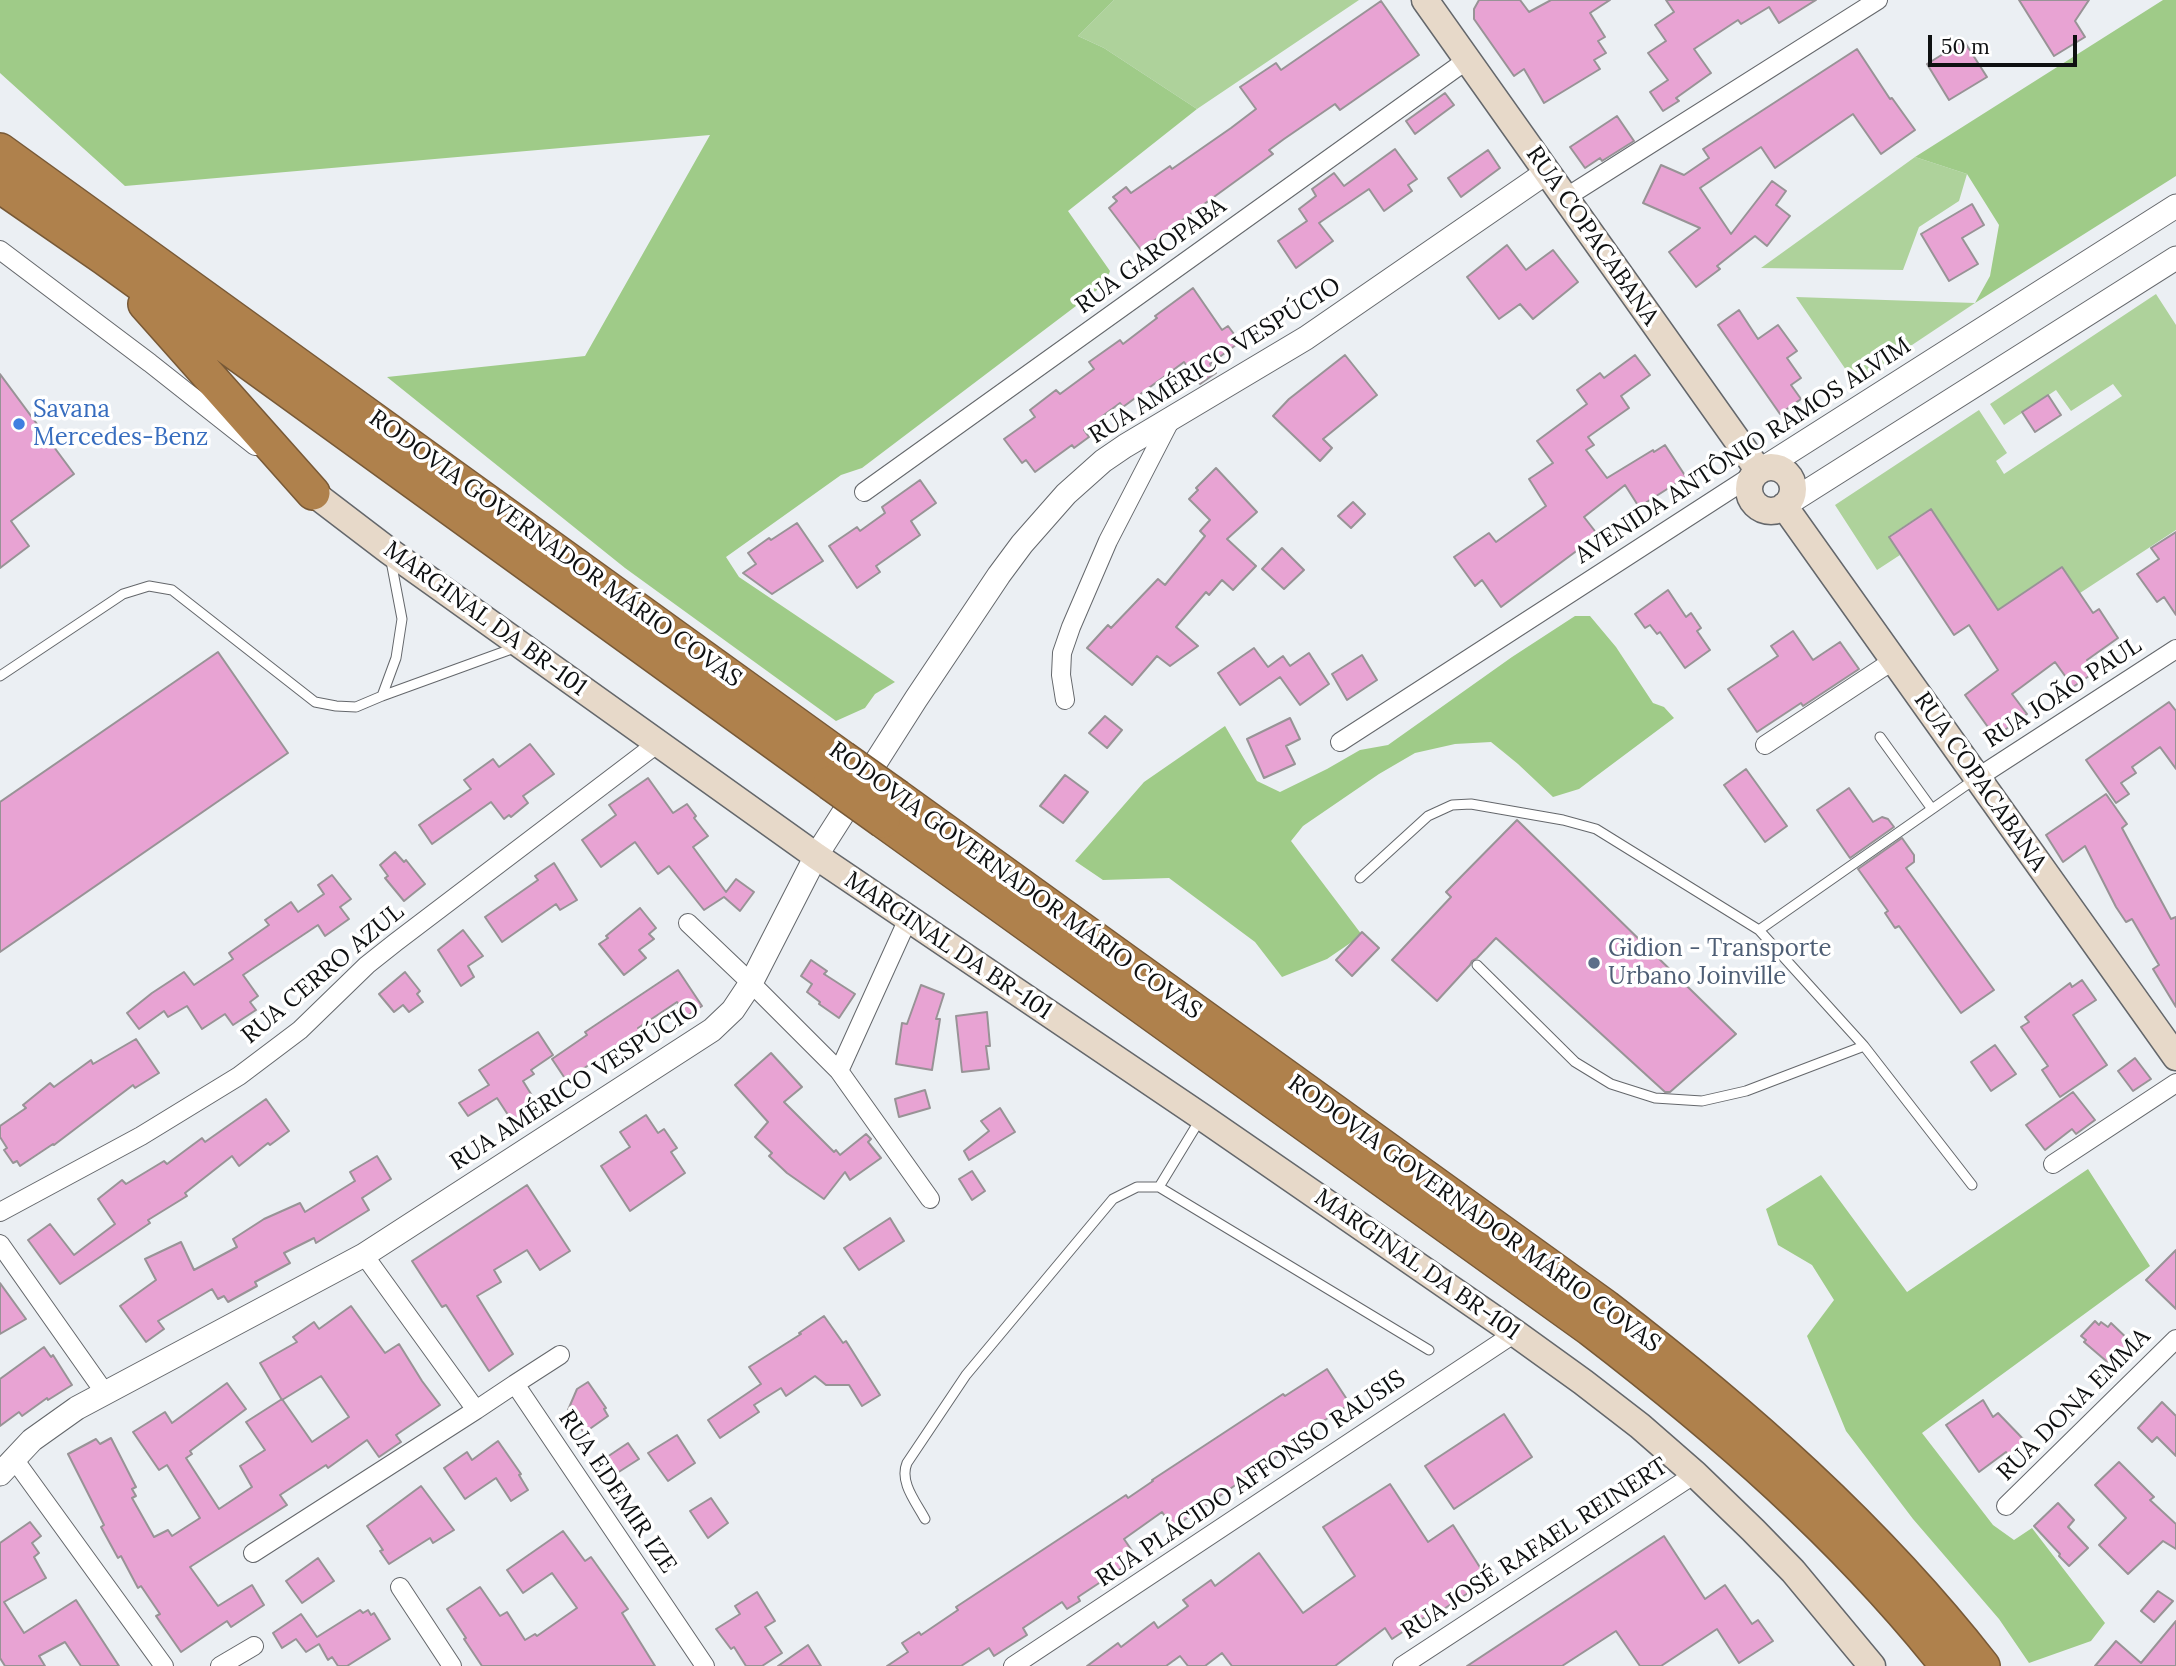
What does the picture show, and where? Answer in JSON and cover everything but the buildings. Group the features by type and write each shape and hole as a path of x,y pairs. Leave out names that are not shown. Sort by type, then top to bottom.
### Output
{"highway":[{"name":"RODOVIA GOVERNADOR MÁRIO COVAS","path":"0,150 836,771"},
{"name":"RODOVIA GOVERNADOR MÁRIO COVAS","path":"0,186 1594,1299 1703,1383 1805,1473 1930,1601 1983,1666"},
{"path":"104,258 313,493"},
{"name":"RODOVIA GOVERNADOR MÁRIO COVAS","path":"891,809 1670,1391 1801,1506 1899,1609 1947,1666"}],"main road":[{"name":"RUA COPACABANA","path":"1425,0 1759,471"},
{"path":"1759,471 1750,482 1753,502 1758,507 1771,511 1784,506"},
{"name":"MARGINAL DA BR-101","path":"313,493 388,551 816,856 1515,1333 1640,1426 1695,1474 1793,1571 1872,1666"},
{"name":"RUA COPACABANA","path":"1784,506 2176,1057"}],"street":[{"path":"1565,198 1878,0"},
{"name":"RUA GAROPABA","path":"864,492 1467,60"},
{"name":"RUA AMÉRICO VESPÚCIO","path":"7,1466 53,1423 364,1255 712,1030 733,1010 751,983 816,856 916,699 1022,544 1066,494 1102,461 1306,338 1547,172"},
{"name":"AVENIDA ANTÔNIO RAMOS ALVIM","path":"1340,742 2176,206"},
{"name":"MARGINAL DA BR-101","path":"0,250 150,363 313,493"},
{"path":"1784,506 2176,258"},
{"path":"1065,700 1061,675 1062,653 1071,627 1108,541 1170,421"},
{"name":"RUA JOÃO PAUL","path":"1977,778 2176,649"},
{"path":"1765,745 1894,660"},
{"name":"RUA CERRO AZUL","path":"0,1212 153,1129 260,1061 300,1030 367,965 659,743"},
{"path":"839,1071 908,919"},
{"path":"688,923 839,1071 930,1199"},
{"path":"2053,1164 2176,1083"},
{"path":"0,1244 105,1393"},
{"path":"364,1255 476,1410"},
{"name":"RUA PLÁCIDO AFFONSO RAUSIS","path":"1013,1666 1515,1333"},
{"name":"RUA DONA EMMA","path":"2007,1506 2176,1339"},
{"path":"253,1553 560,1355"},
{"name":"RUA EDEMIR IZE","path":"516,1384 705,1666"},
{"path":"7,1466 164,1666"},
{"name":"RUA JOSÉ RAFAEL REINERT","path":"1402,1666 1695,1474"},
{"path":"400,1587 452,1666"},
{"path":"220,1666 254,1646"}],"lane":[{"path":"382,696 396,658 402,619 388,551"},
{"path":"0,676 123,594 149,586 172,590 316,702 336,706 356,707 521,645"},
{"path":"1880,737 1932,809"},
{"path":"1759,930 1977,778"},
{"path":"1360,878 1428,816 1452,806 1471,804 1563,820 1596,829 1759,930 1864,1046 1972,1185"},
{"path":"1477,965 1575,1062 1611,1084 1655,1098 1703,1101 1746,1091 1864,1046"},
{"path":"1159,1187 1202,1117"},
{"path":"925,1519 905,1482 907,1463 966,1375 1113,1199 1137,1187 1159,1187 1429,1350"}],"green space":[{"path":"0,0 1114,0 1078,36 1104,48 1197,109 1068,211 1110,271 1105,284 862,468 841,475 726,557 739,577 895,682 875,694 865,708 836,721 625,568 387,377 585,356 710,135 125,186 0,73"},
{"path":"1114,0 1359,0 1197,109 1104,48 1078,36"},
{"path":"2163,0 2176,0 2176,176 1975,303 1990,276 1999,225 1967,174 1915,157"},
{"path":"1915,157 1967,174 1959,201 1919,227 1903,270 1761,268"},
{"path":"2156,294 2176,325 2176,530 2080,593 2062,568 1998,610 1931,509 1889,536 1900,555 1877,570 1835,505 1979,410 2007,453 1996,461 2004,474 2122,396 2113,384 2071,411 2056,390 2004,425 1990,404"},
{"path":"1796,297 1975,303 1855,383"},
{"path":"1575,616 1590,616 1616,647 1653,703 1664,707 1674,718 1579,789 1553,797 1491,742 1455,744 1415,753 1303,826 1291,841 1362,935 1327,959 1282,977 1255,942 1169,878 1103,880 1075,861 1144,782 1225,726 1257,781 1280,792 1360,750 1388,745"},
{"path":"2088,1169 2150,1266 1922,1433 1993,1525 2014,1540 2032,1528 2105,1623 2091,1641 2029,1663 1999,1619 1913,1519 1846,1431 1807,1336 1834,1300 1812,1265 1778,1245 1766,1209 1821,1175 1907,1292"}],"place":[{"name":"Savana Mercedes-Benz","path":"19,424"},
{"name":"Gidion - Transporte Urbano Joinville","path":"1594,963"}]}
